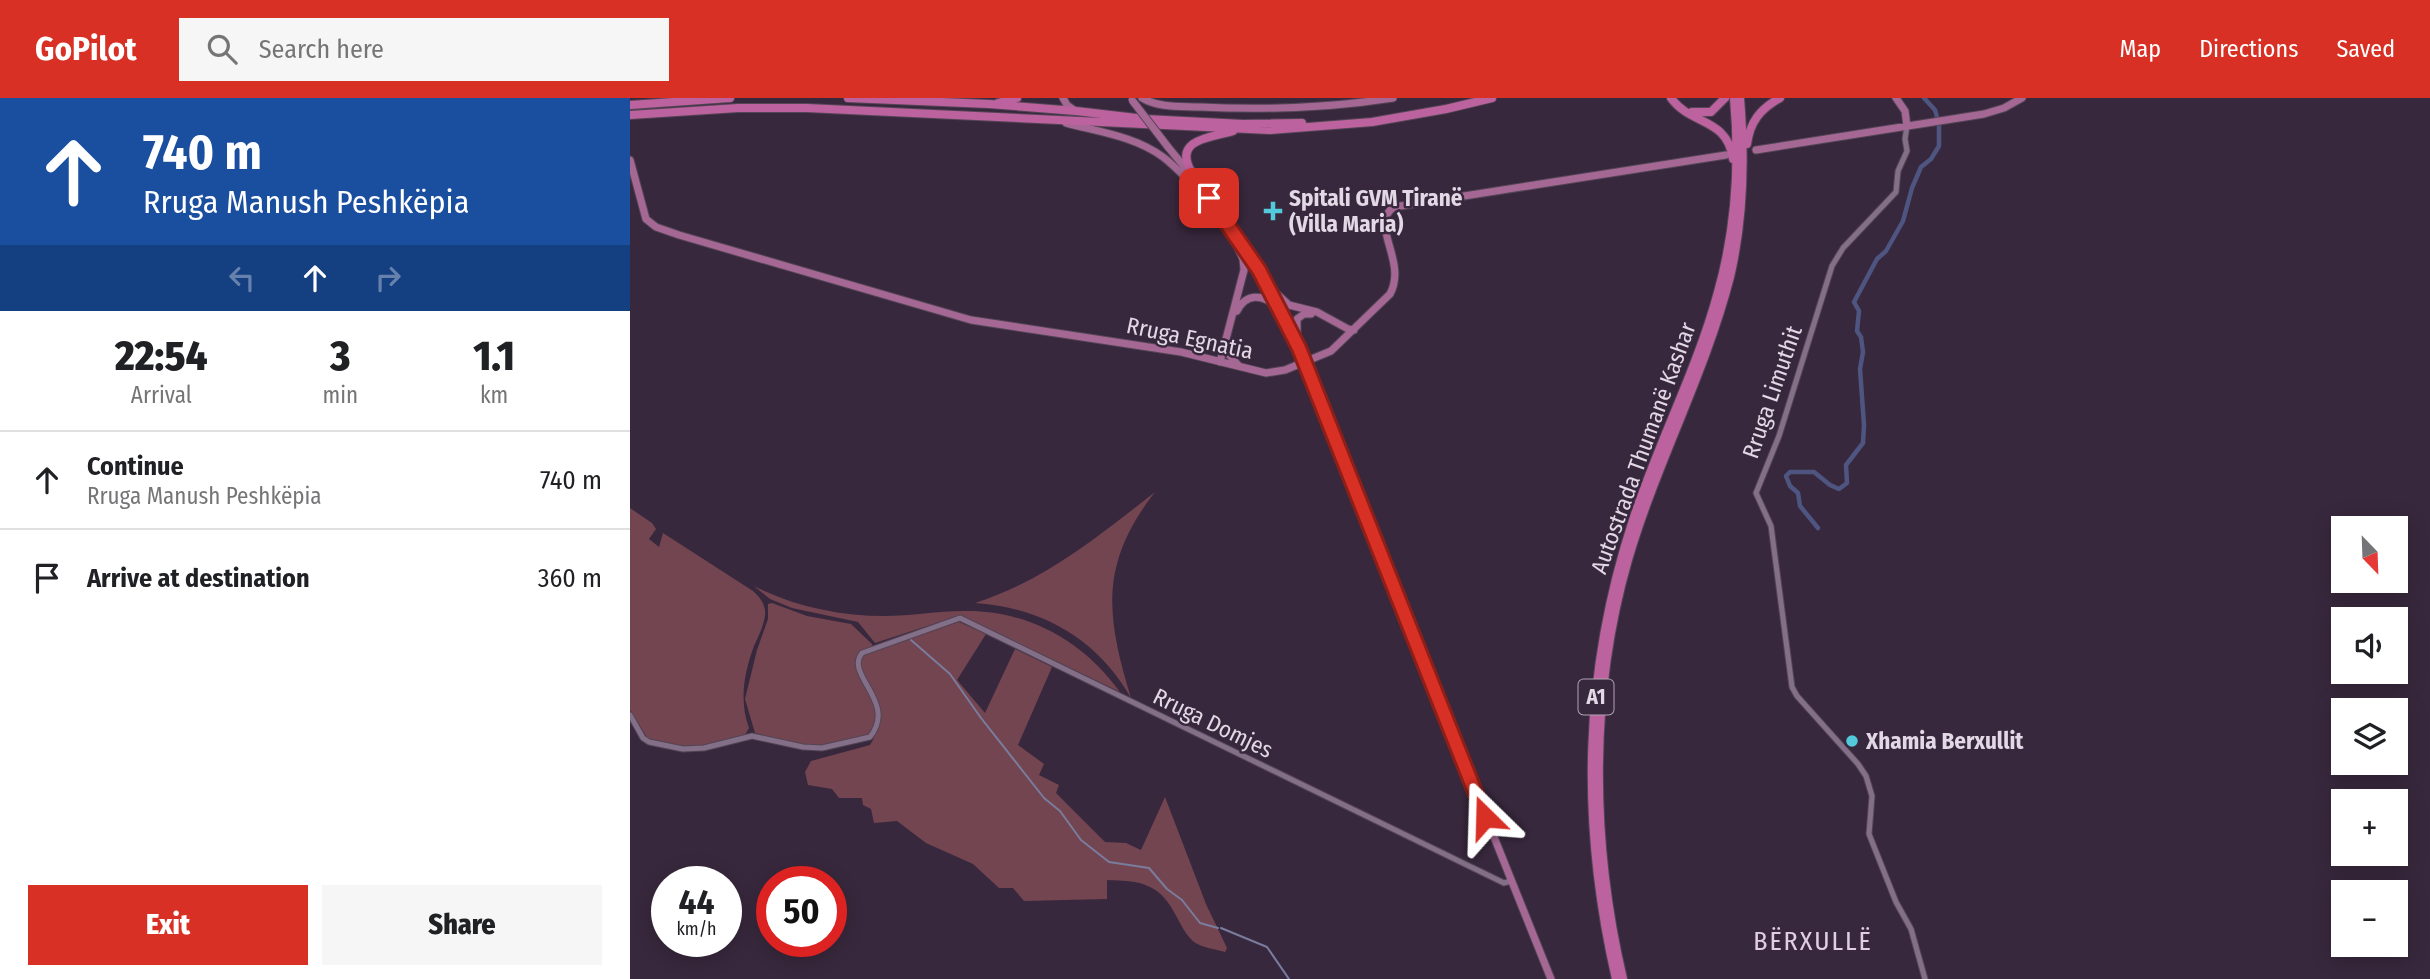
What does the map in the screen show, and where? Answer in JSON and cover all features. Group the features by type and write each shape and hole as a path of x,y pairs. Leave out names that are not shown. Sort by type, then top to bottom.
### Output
{"highway":[{"path":"630,105 730,98"},
{"path":"848,98 989,104 1145,119 1276,124 1371,117 1471,98"},
{"path":"989,104 1017,98"},
{"path":"630,115 738,108 807,108 1239,130 1348,125 1425,113 1492,98"},
{"path":"1673,98 1685,110 1699,114 1715,109 1725,98"},
{"path":"1673,98 1684,111 1714,126 1725,136 1730,147 1733,171 1735,228"},
{"name":"Autostrada Thumanë Kashar","path":"1734,98 1737,159 1735,228"},
{"name":"Autostrada Thumanë Kashar","path":"1623,979 1607,896 1599,798 1600,735 1610,647 1616,607 1634,540 1721,306 1743,177 1741,98"},
{"path":"1735,228 1749,132 1760,112 1780,98"},
{"path":"1209,198 1188,166 1190,148 1202,138 1239,130"},
{"name":"Autostrada Thumanë Kashar","path":"1616,979 1602,914 1591,798 1594,712 1601,643 1634,516 1709,323 1733,242"}],"main road":[{"path":"1063,98 1067,105 1076,111"},
{"path":"1142,98 1159,104 1236,108 1293,108 1393,98"},
{"path":"1896,98 1905,111 1907,126"},
{"path":"1756,150 1992,112 2022,98"},
{"path":"1131,99 1225,219 1283,314 1551,979"},
{"path":"1059,121 1112,133 1146,147 1162,156 1209,198"},
{"name":"Rruga Egnatia","path":"630,160 646,219 656,227 679,235 980,322 1154,347 1262,372 1280,372 1323,356 1336,347 1384,300 1395,284 1396,268 1384,222 1388,211 1394,207 1726,155"},
{"path":"1223,362 1244,270 1240,248 1225,219"},
{"path":"1267,284 1289,305 1317,312 1351,333"},
{"path":"1208,359 1226,349 1238,309 1244,300 1256,296 1264,297 1283,314"},
{"path":"1298,346 1296,322 1304,314 1329,320 1340,326"},
{"path":"1336,347 1340,326"},
{"path":"1226,349 1239,366"}],"street":[{"name":"Rruga Limuthit","path":"1907,126 1907,151 1898,171 1896,192 1843,248 1832,266 1779,436 1756,490 1770,526 1790,680 1795,693 1866,776 1872,803 1869,834 1896,902 1910,929 1925,979"},
{"name":"Rruga Domjes","path":"630,715 643,738 649,742 683,750 704,748 752,736 803,747 822,747 870,737 877,724 877,704 856,662 862,653 954,619 965,620 1504,883 1511,881"}],"shaded area":[{"path":"1155,492 1124,543 1116,567 1113,591 1116,641 1131,698 1102,659 1085,643 1065,630 1023,611 975,603 1048,570 1092,541"},
{"path":"630,508 652,523 656,529 649,539 659,547 663,533 753,591 762,602 765,608 764,619 745,677 744,708 749,728 745,735 713,745 687,748 648,739 630,710"},
{"path":"754,586 801,604 867,616 964,611 1010,616 1052,632 1071,644 1089,658 1120,692 964,617 955,617 875,643 858,622 792,608 770,599"},
{"path":"772,603 807,616 851,624 872,644 873,650 959,622 986,634 957,680 985,713 1015,649 1052,667 1018,745 1044,764 1039,775 1059,785 1056,793 1105,842 1126,843 1141,850 1165,797 1206,904 1227,948 1225,952 1194,942 1165,898 1145,885 1107,880 1107,899 1024,901 1013,888 999,888 973,864 926,843 897,821 874,823 871,809 863,805 862,798 839,798 832,789 808,785 805,772 811,761 870,745 874,738 870,735 828,747 802,746 755,733 745,699 768,619 768,604"}],"waterway":[{"path":"1818,528 1800,506 1798,493 1790,486 1786,476 1790,472 1814,472 1839,489 1847,483 1846,465 1863,443 1860,369 1863,352 1861,337 1857,331 1859,311 1854,302 1877,259 1886,251 1903,221 1921,167 1931,159 1939,146 1939,124 1935,110 1924,98"},
{"path":"911,640 950,674 1044,798 1060,811 1081,840 1109,862 1149,868 1167,889 1182,900 1200,923 1218,928"},
{"path":"1221,928 1267,947 1289,979"}],"place":[{"name":"Spitali GVM Tiranë (Villa Maria)","path":"1273,211"},
{"name":"Xhamia Berxullit","path":"1852,741"}],"district":[{"name":"BËRXULLË","path":"1813,941"}],"route":[{"path":"1209,198 1259,270 1299,348 1485,817"}]}
